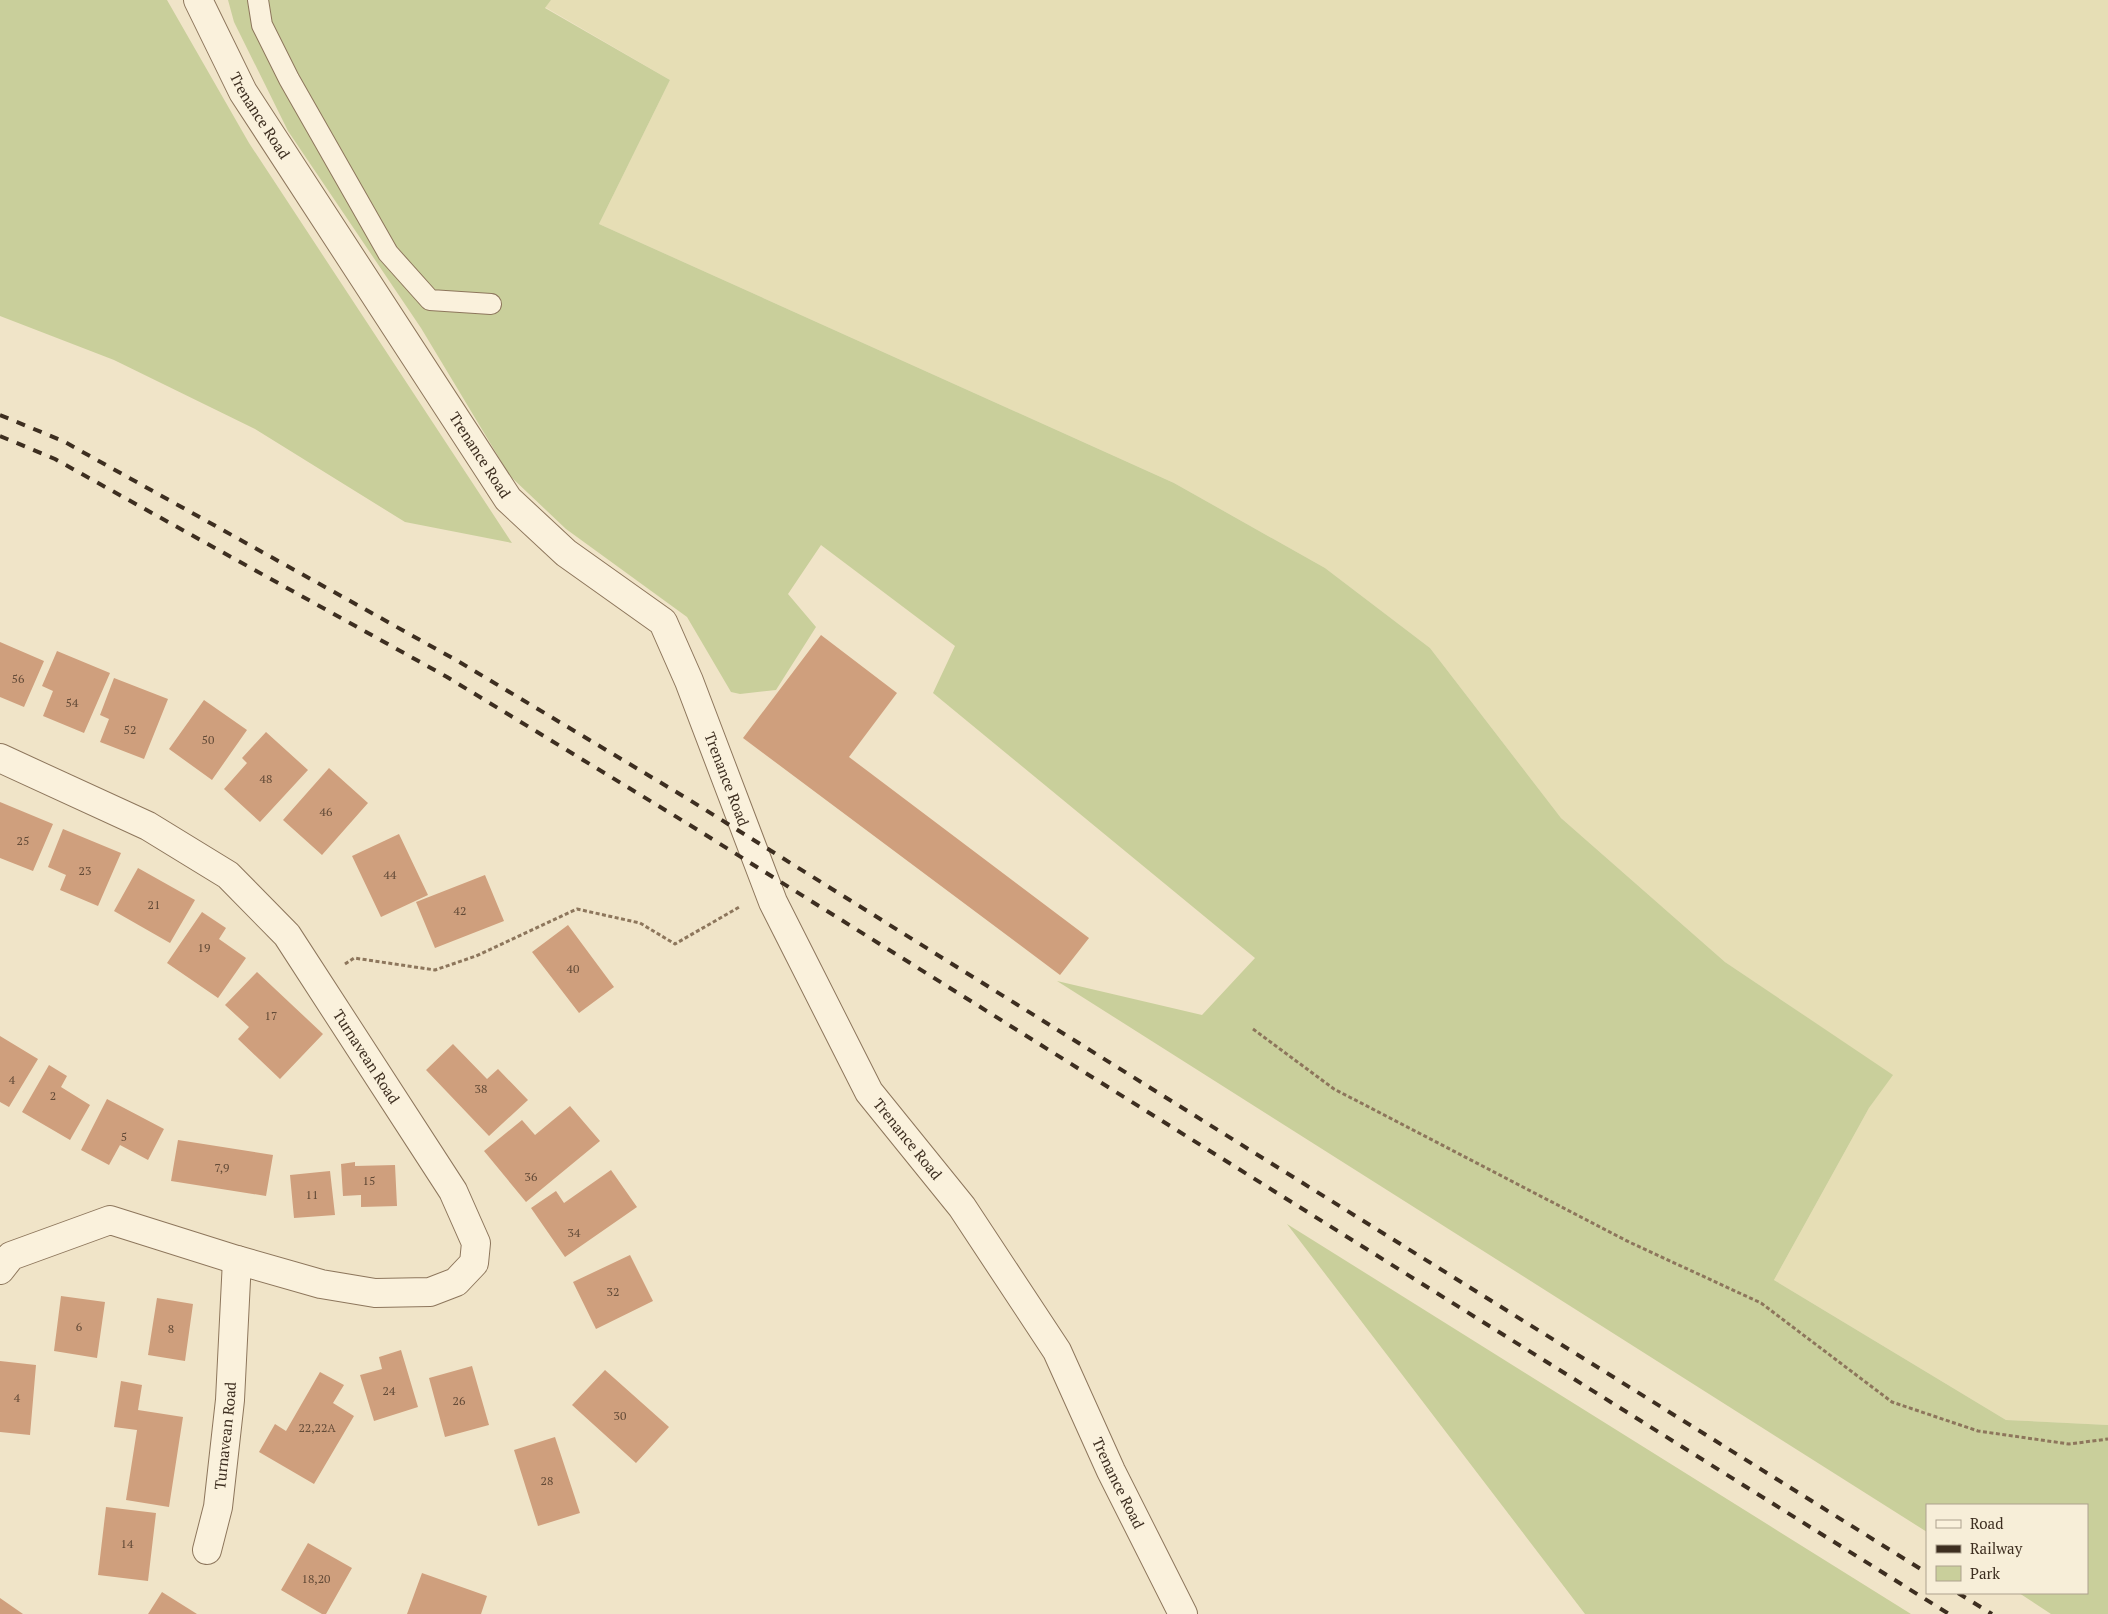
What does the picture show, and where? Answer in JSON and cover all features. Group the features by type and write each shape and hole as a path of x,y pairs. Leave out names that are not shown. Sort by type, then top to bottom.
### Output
{"street":[{"name":"Trenance Road","path":"198,0 243,92 508,499 566,553 663,622 689,680 769,890 869,1092 962,1207 1057,1351 1111,1471 1183,1614"},
{"name":"Turnavean Road","path":"0,758 148,826 228,875 287,935 452,1191 476,1244 474,1263 456,1282 430,1292 375,1293 321,1284 110,1220 4,1257"},
{"name":"Turnavean Road","path":"207,1550 218,1507 229,1410 237,1260"}],"lane":[{"path":"258,0 262,25 285,71 388,252 430,300 491,304"}],"path":[{"path":"316,980 354,958 435,970 476,956 577,909 640,923 675,944 769,890"},
{"path":"1253,1029 1334,1089 1629,1242 1761,1303 1892,1402 1978,1431 2069,1444 2108,1439"}],"shaded area":[{"path":"551,0 2108,0 2108,1425 2006,1420 1774,1280 1869,1108 1892,1075 1725,962 1561,818 1430,648 1325,568 1174,483 599,224 670,80 545,7"}],"green space":[{"path":"0,0 167,0 249,143 512,543 405,522 255,429 114,360 0,316"},
{"path":"228,0 551,0 545,8 670,80 599,224 1174,483 1325,568 1430,648 1561,818 1725,962 1893,1075 1869,1108 1774,1280 2006,1420 2108,1425 2108,1614 2051,1614 2021,1594 2088,1594 2088,1504 1926,1504 1926,1531 1057,981 1202,1015 1255,958 933,693 955,646 821,545 788,594 816,627 776,690 740,694 731,692 687,617 566,529 510,476 421,328 288,131 234,22"},
{"path":"1287,1224 1911,1614 1585,1614"}],"building":[{"path":"821,635 897,693 849,757 1089,938 1060,975 743,738"},
{"path":"0,642 44,661 24,707 0,697"},
{"path":"57,651 110,673 84,733 43,716 53,691 42,686"},
{"path":"114,678 168,699 144,759 100,742 109,719 100,715"},
{"path":"204,700 247,730 212,780 169,749"},
{"path":"266,732 308,770 260,822 224,789 247,763 242,758"},
{"path":"329,768 368,803 322,855 283,820"},
{"path":"0,802 53,824 33,871 0,858"},
{"path":"63,829 121,853 98,906 60,890 66,875 48,867"},
{"path":"399,834 428,895 381,917 352,856"},
{"path":"138,868 195,900 170,943 114,911"},
{"path":"485,875 504,921 435,948 416,902"},
{"path":"202,912 226,928 219,939 246,958 218,998 167,963"},
{"path":"568,925 614,987 579,1013 532,952"},
{"path":"257,972 323,1034 280,1079 238,1039 249,1027 225,1005"},
{"path":"0,1036 38,1059 9,1107 0,1102"},
{"path":"453,1044 487,1079 498,1069 528,1100 489,1136 426,1070"},
{"path":"49,1065 67,1076 61,1087 90,1105 70,1140 22,1112"},
{"path":"107,1099 164,1129 148,1160 120,1145 109,1165 81,1150"},
{"path":"570,1106 600,1141 526,1202 484,1151 522,1120 535,1135"},
{"path":"178,1140 273,1155 266,1196 171,1181"},
{"path":"355,1162 355,1166 395,1165 397,1206 361,1207 361,1195 343,1196 341,1164"},
{"path":"611,1170 637,1207 565,1257 531,1208 556,1191 564,1203"},
{"path":"330,1171 335,1215 294,1218 290,1175"},
{"path":"630,1255 653,1301 596,1329 573,1282"},
{"path":"61,1296 105,1302 97,1358 54,1351"},
{"path":"157,1298 193,1304 185,1361 148,1355"},
{"path":"401,1350 418,1407 374,1421 360,1375 382,1369 379,1357"},
{"path":"0,1361 36,1365 30,1435 0,1432"},
{"path":"472,1366 489,1425 445,1437 429,1378"},
{"path":"605,1370 669,1427 636,1463 572,1405"},
{"path":"320,1372 344,1385 333,1403 354,1416 314,1484 259,1452 275,1424 286,1431"},
{"path":"121,1381 142,1385 138,1410 183,1417 169,1507 126,1500 137,1430 114,1427"},
{"path":"555,1437 580,1513 538,1526 514,1450"},
{"path":"106,1507 156,1513 148,1581 98,1575"},
{"path":"308,1543 352,1568 326,1614 322,1614 281,1590"},
{"path":"422,1573 487,1596 481,1614 407,1614"},
{"path":"162,1592 197,1614 148,1614"},
{"path":"0,1598 23,1614 0,1614"}],"railway":[{"path":"0,415 63,441 456,660 688,799 1926,1572"},
{"path":"0,436 55,459 447,677 693,827 1949,1614"},
{"path":"1960,1594 1992,1614"}]}
